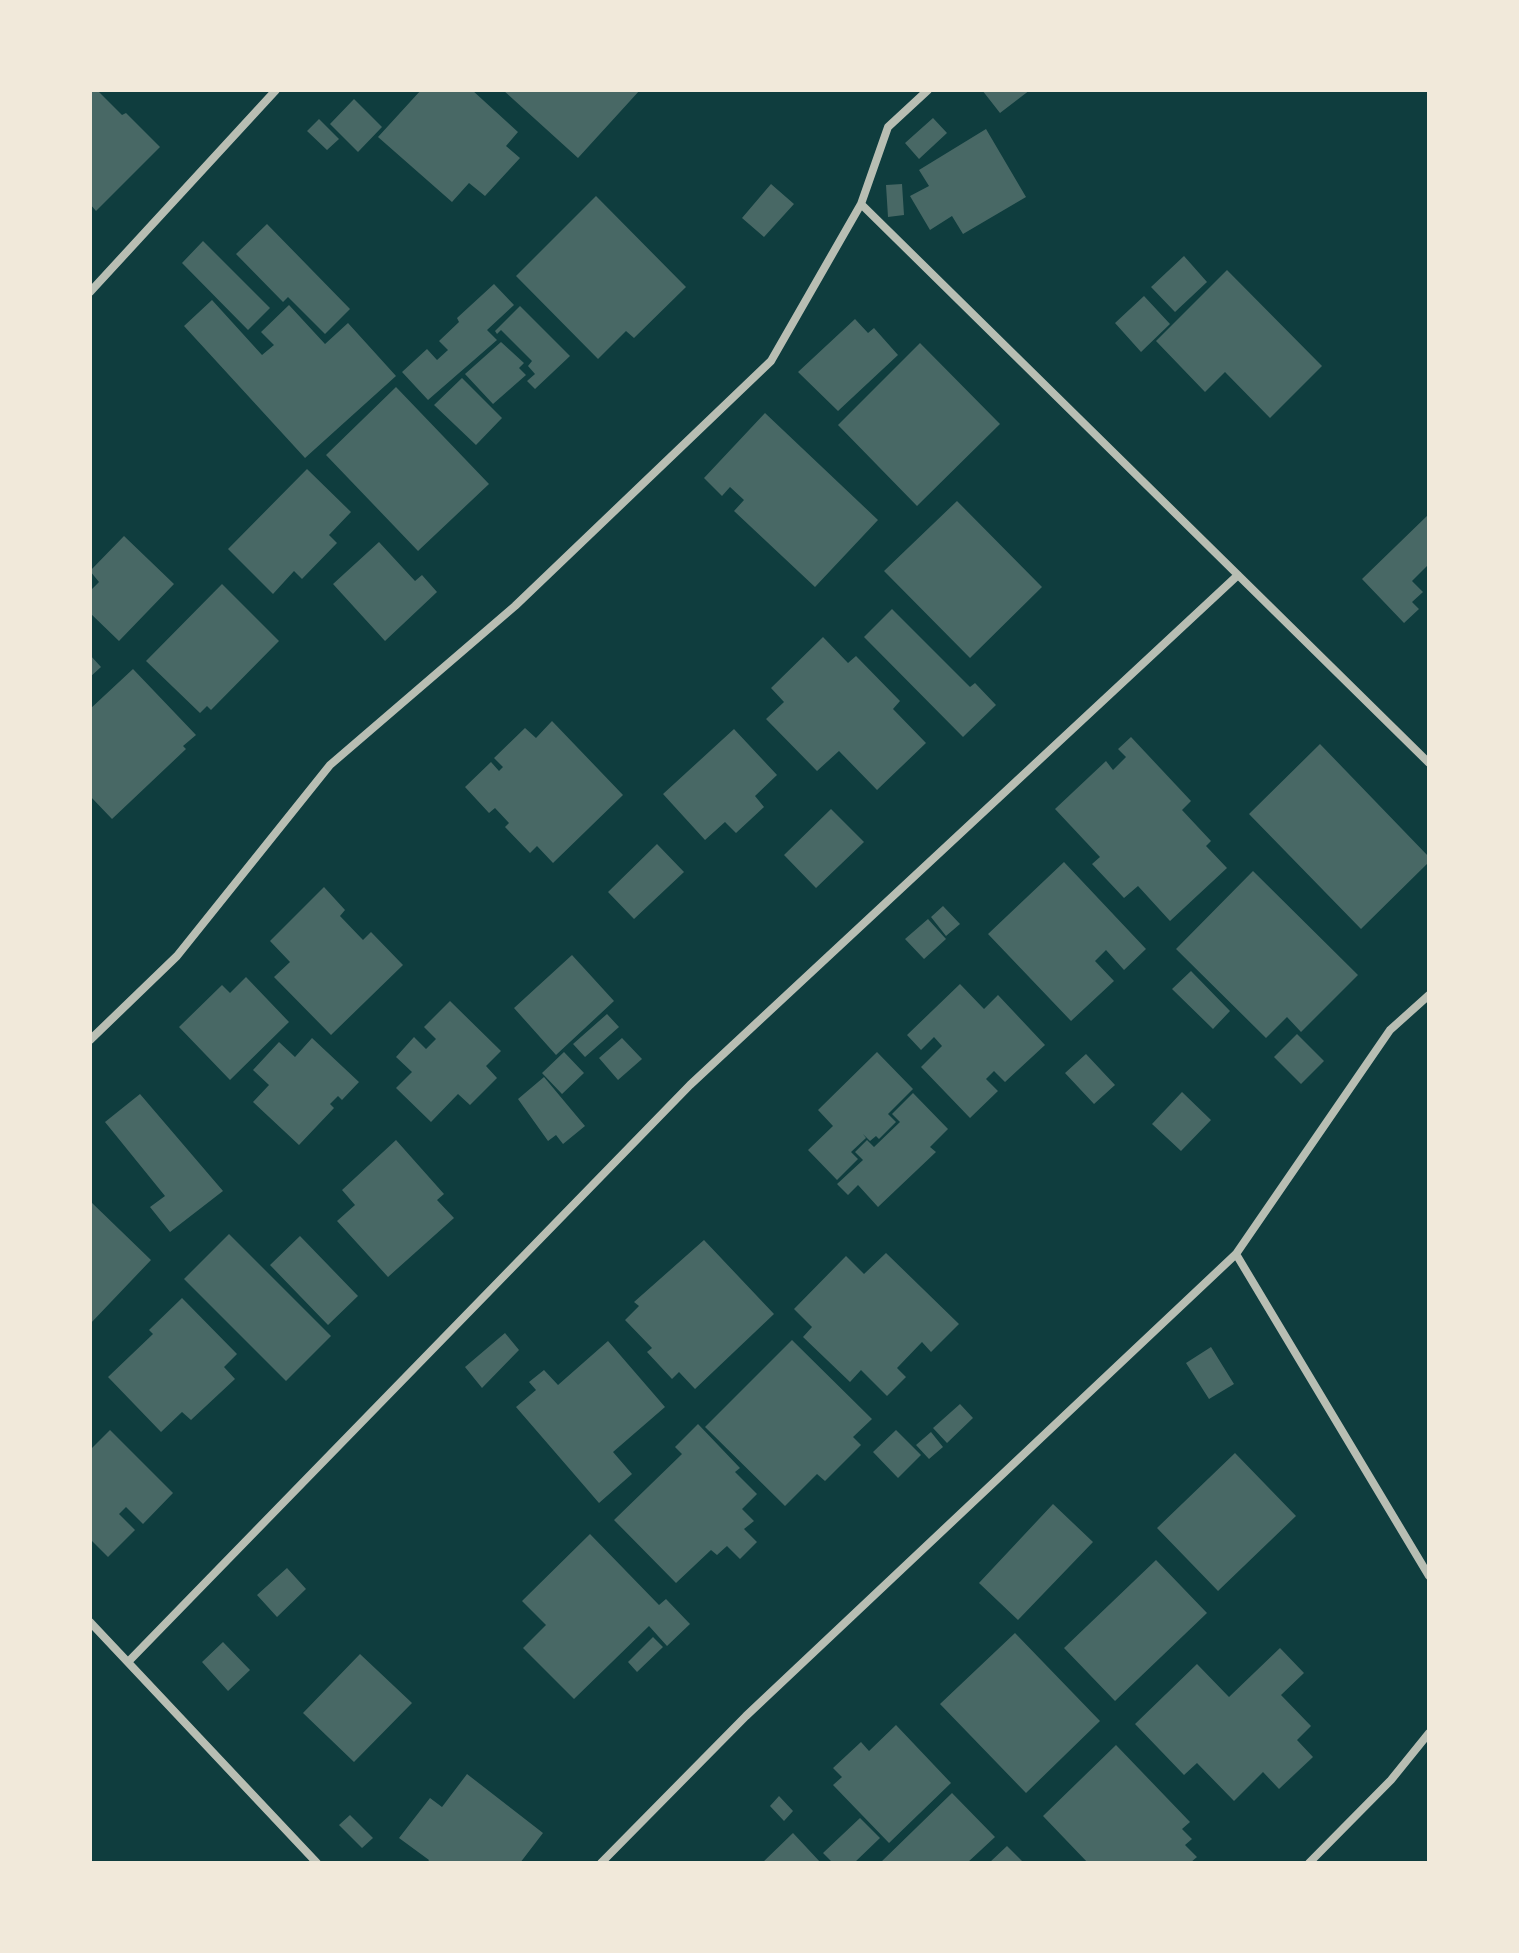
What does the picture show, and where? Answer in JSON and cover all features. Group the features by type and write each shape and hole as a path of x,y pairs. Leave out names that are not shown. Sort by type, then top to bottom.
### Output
{"street":[{"path":"90,292 276,90"},
{"path":"90,1040 177,956 330,765 515,606 771,361 861,204 888,127 928,90"},
{"path":"861,204 1429,763"},
{"path":"129,1661 690,1085 1238,575"},
{"path":"601,1863 746,1716 1236,1254 1390,1030 1429,995"},
{"path":"1236,1254 1429,1576"},
{"path":"90,1622 317,1863"},
{"path":"1309,1863 1391,1780 1429,1733"}],"building":[{"path":"90,90 97,90 122,115 126,113 160,147 96,211 90,204"},
{"path":"421,90 472,90 518,132 506,146 520,158 485,196 469,183 452,202 378,137"},
{"path":"503,90 640,90 578,158"},
{"path":"982,90 1030,90 1000,113"},
{"path":"354,99 382,127 358,152 330,124"},
{"path":"933,118 947,133 919,159 905,143"},
{"path":"319,119 339,139 327,150 307,131"},
{"path":"986,129 1026,197 963,234 952,216 930,230 910,196 929,186 919,170"},
{"path":"771,184 794,204 764,237 742,218"},
{"path":"902,184 904,215 888,217 886,185"},
{"path":"596,196 686,287 634,338 626,331 598,359 516,276"},
{"path":"267,224 350,309 325,334 288,297 283,302 236,254"},
{"path":"203,241 270,308 248,330 182,263"},
{"path":"1184,256 1207,282 1175,312 1151,287"},
{"path":"1227,270 1322,366 1270,418 1225,372 1205,392 1156,341"},
{"path":"494,284 514,305 487,330 497,340 428,400 402,372 427,349 437,360 448,350 439,341 459,322 457,318"},
{"path":"1144,296 1170,324 1141,352 1115,323"},
{"path":"212,300 262,355 274,345 261,332 289,305 325,344 348,323 396,376 305,458 184,326"},
{"path":"520,306 570,356 535,389 527,381 535,374 528,366 532,361 501,330 497,334 495,331"},
{"path":"855,319 868,333 874,328 898,355 838,411 798,372"},
{"path":"501,342 524,363 519,368 526,375 493,404 465,374"},
{"path":"920,343 1000,424 917,506 838,425"},
{"path":"462,378 502,418 476,445 434,405"},
{"path":"396,387 489,484 418,551 326,455"},
{"path":"765,413 878,520 815,587 734,511 744,500 730,487 722,496 704,478"},
{"path":"307,469 351,512 329,535 337,543 302,579 294,571 273,594 228,549"},
{"path":"957,501 1042,587 970,658 884,571"},
{"path":"1429,514 1429,564 1412,581 1423,592 1412,602 1419,609 1404,623 1362,579"},
{"path":"124,536 174,584 119,641 90,613 90,591 99,582 90,571"},
{"path":"379,542 415,581 422,575 437,592 385,641 333,584"},
{"path":"222,584 279,641 211,710 207,706 200,713 146,661"},
{"path":"892,609 970,687 975,683 996,705 963,737 864,637"},
{"path":"823,637 848,663 856,656 900,701 893,709 926,743 877,790 839,751 817,771 766,719 784,702 771,688"},
{"path":"90,655 101,667 90,677"},
{"path":"133,669 196,735 183,746 186,749 112,819 90,796 90,709"},
{"path":"552,721 623,795 553,863 537,846 530,853 505,827 509,823 495,808 489,813 465,787 491,762 499,771 503,767 494,758 525,728 536,738"},
{"path":"734,729 777,775 755,796 764,807 736,833 725,822 705,840 663,794"},
{"path":"1131,737 1191,801 1182,810 1211,841 1206,846 1227,868 1170,921 1138,886 1124,898 1092,864 1100,857 1055,809 1106,761 1113,770 1126,757 1118,749"},
{"path":"1320,744 1429,857 1429,862 1361,929 1249,814"},
{"path":"831,809 864,842 816,888 784,855"},
{"path":"657,844 684,872 634,919 608,892"},
{"path":"1064,862 1146,949 1124,970 1106,950 1095,961 1114,981 1071,1021 988,934"},
{"path":"1253,871 1358,975 1301,1032 1287,1017 1266,1038 1176,949"},
{"path":"324,887 345,910 340,916 363,940 371,932 403,965 331,1035 274,977 290,962 270,941"},
{"path":"943,906 960,924 946,936 931,917"},
{"path":"928,919 946,939 924,959 905,939"},
{"path":"572,955 614,1001 556,1055 514,1008"},
{"path":"1191,971 1230,1011 1213,1029 1172,989"},
{"path":"246,977 289,1022 230,1080 179,1027 222,985 230,993"},
{"path":"960,984 984,1009 998,995 1045,1045 1005,1082 994,1071 986,1079 998,1091 970,1118 921,1067 942,1046 934,1037 921,1050 907,1035"},
{"path":"450,1001 501,1051 486,1066 497,1078 470,1105 458,1094 431,1122 396,1088 412,1072 396,1057 414,1037 426,1049 436,1039 424,1027"},
{"path":"607,1014 619,1027 585,1057 573,1044"},
{"path":"1297,1034 1324,1061 1301,1084 1274,1057"},
{"path":"312,1038 359,1082 342,1100 338,1096 330,1104 334,1108 299,1145 253,1102 269,1085 253,1070 279,1042 295,1057"},
{"path":"622,1038 642,1059 618,1080 599,1058"},
{"path":"564,1052 584,1073 562,1094 542,1073"},
{"path":"877,1052 913,1089 888,1114 896,1122 879,1139 876,1136 870,1141 863,1134 866,1138 851,1152 858,1159 837,1180 808,1150 833,1126 818,1110"},
{"path":"1086,1054 1115,1085 1094,1104 1065,1073"},
{"path":"544,1077 585,1126 563,1144 556,1135 548,1141 518,1099"},
{"path":"1182,1092 1211,1120 1181,1151 1152,1124"},
{"path":"913,1093 948,1129 930,1147 936,1152 878,1207 858,1185 848,1195 837,1184 863,1160 855,1152 867,1140 874,1147 900,1122 892,1114"},
{"path":"140,1094 223,1191 170,1232 150,1207 165,1196 105,1122"},
{"path":"396,1140 444,1194 437,1200 454,1218 388,1277 337,1221 355,1205 342,1190"},
{"path":"90,1201 151,1260 90,1324"},
{"path":"229,1234 331,1336 286,1381 184,1279"},
{"path":"300,1236 358,1296 328,1325 270,1265"},
{"path":"704,1240 774,1314 695,1389 679,1372 672,1379 647,1352 652,1348 625,1320 639,1306 634,1302"},
{"path":"886,1253 959,1324 931,1352 922,1342 897,1368 906,1377 887,1396 861,1370 850,1382 803,1337 812,1327 794,1309 846,1256 864,1274"},
{"path":"182,1298 237,1354 224,1367 235,1379 191,1420 182,1412 161,1432 108,1377 153,1334 149,1330"},
{"path":"505,1333 519,1350 482,1388 465,1367"},
{"path":"792,1340 872,1419 853,1437 861,1445 825,1481 817,1474 785,1506 705,1427"},
{"path":"608,1341 665,1407 613,1452 632,1474 599,1503 516,1407 536,1390 529,1382 544,1370 558,1385"},
{"path":"1211,1347 1234,1384 1209,1399 1186,1363"},
{"path":"960,1404 973,1418 947,1443 933,1428"},
{"path":"698,1424 740,1468 735,1472 757,1494 742,1509 754,1521 744,1529 757,1542 740,1559 727,1546 717,1555 711,1550 676,1583 614,1520 682,1454 675,1447"},
{"path":"110,1430 173,1493 143,1524 126,1507 119,1514 135,1530 108,1557 90,1539 90,1450"},
{"path":"896,1430 921,1455 898,1478 873,1452"},
{"path":"931,1432 943,1447 929,1459 916,1445"},
{"path":"1235,1453 1296,1516 1218,1591 1157,1528"},
{"path":"1053,1504 1093,1542 1018,1620 979,1583"},
{"path":"590,1534 659,1605 666,1599 690,1624 667,1646 649,1626 574,1699 523,1648 546,1625 522,1601"},
{"path":"1156,1560 1207,1613 1115,1701 1064,1648"},
{"path":"287,1568 306,1589 277,1617 257,1595"},
{"path":"1015,1633 1100,1721 1026,1793 940,1704"},
{"path":"653,1637 663,1647 637,1672 628,1662"},
{"path":"223,1642 250,1670 228,1691 202,1662"},
{"path":"1280,1648 1304,1673 1281,1695 1311,1726 1297,1740 1313,1757 1279,1789 1263,1772 1234,1801 1197,1763 1184,1775 1135,1724 1197,1664 1229,1697"},
{"path":"360,1654 412,1703 354,1762 303,1713"},
{"path":"896,1725 951,1783 889,1843 833,1785 842,1777 833,1768 861,1742 869,1751"},
{"path":"1116,1745 1190,1822 1182,1829 1192,1839 1185,1845 1197,1857 1190,1863 1088,1863 1043,1816"},
{"path":"467,1774 543,1833 520,1863 427,1863 429,1860 399,1838 430,1798 442,1807"},
{"path":"952,1793 995,1837 967,1863 880,1863"},
{"path":"779,1796 793,1811 784,1821 770,1806"},
{"path":"350,1815 373,1838 362,1848 339,1825"},
{"path":"860,1818 880,1838 854,1863 833,1863 823,1853"},
{"path":"793,1833 821,1863 762,1863"},
{"path":"1007,1846 1024,1863 989,1863"}]}
